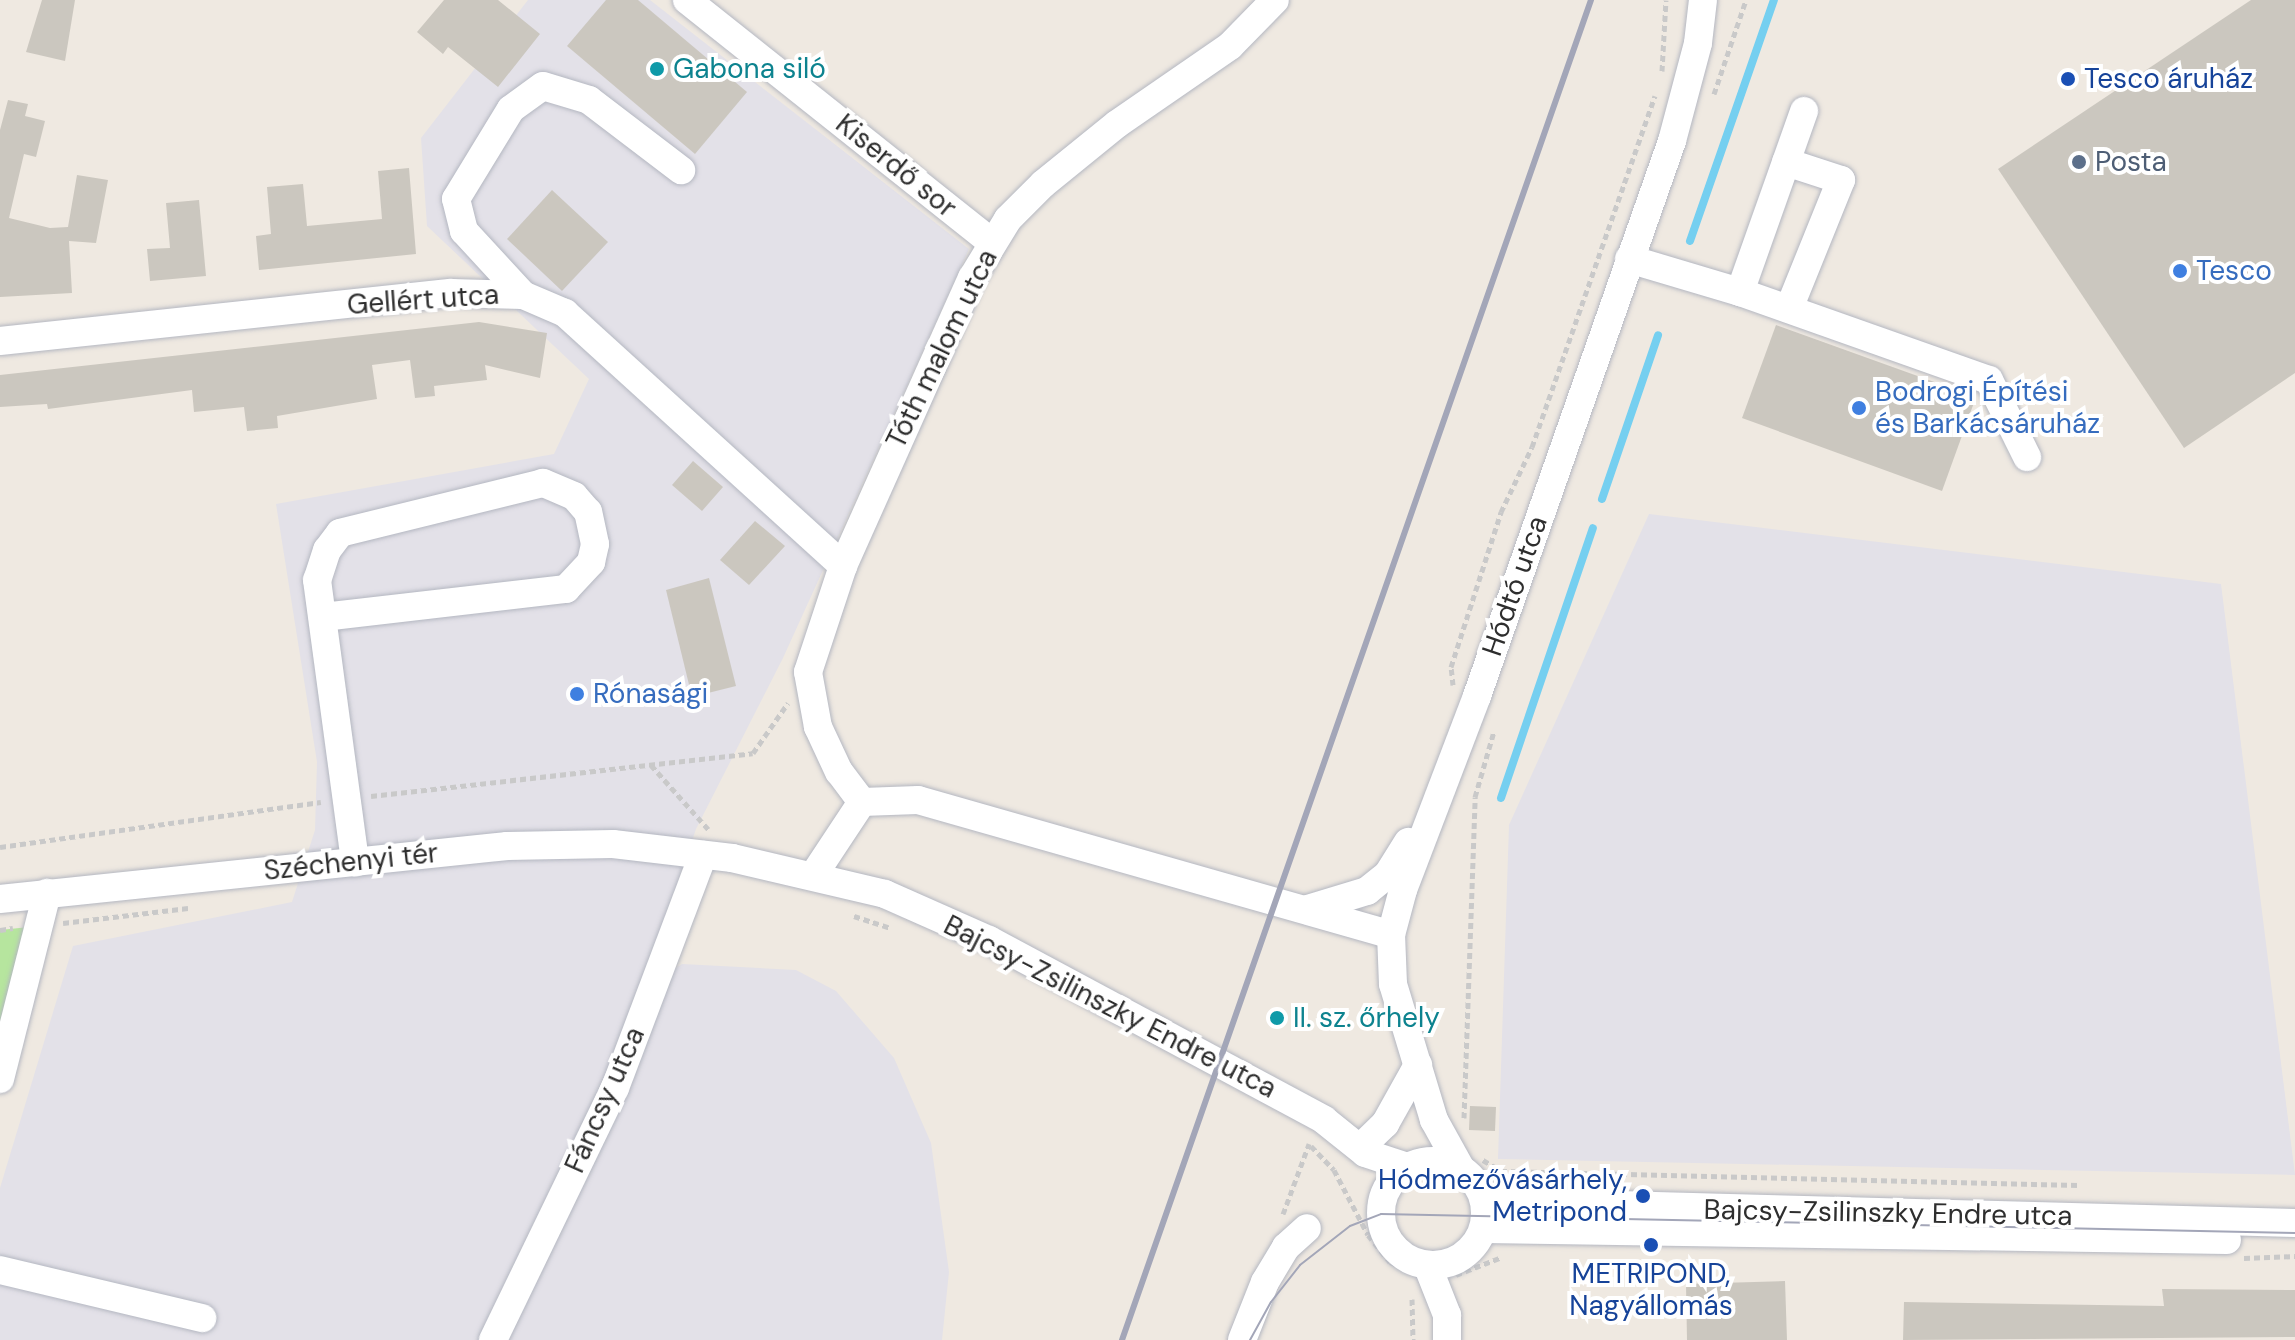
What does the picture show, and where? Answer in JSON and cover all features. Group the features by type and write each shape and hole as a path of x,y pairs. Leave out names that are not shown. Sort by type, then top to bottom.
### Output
{"street":[{"name":"Kiserdő sor","path":"687,0 992,243"},
{"name":"Tóth malom utca","path":"862,802 839,772 818,727 808,672 843,566 921,384 992,243 1043,184 1117,124 1230,46 1275,0"},
{"name":"Hódtó utca","path":"1468,1162 1434,1120 1393,984 1391,935 1672,141 1698,43 1702,1"},
{"path":"523,295 464,231 456,199 511,109 543,86 589,100 681,170"},
{"path":"1740,292 1804,111"},
{"path":"1786,162 1841,180 1789,309"},
{"path":"1629,259 1740,292 1989,380 2027,457"},
{"name":"Gellért utca","path":"0,341 451,293 523,295 565,313 843,566"},
{"path":"323,617 566,589 591,562 595,544 588,512 574,496 543,483 340,533 320,564 323,617 355,862"},
{"path":"1306,909 1351,900 1378,883 1439,794"},
{"path":"813,876 862,802 918,800 1391,935"},
{"name":"Széchenyi tér","path":"0,899 507,846 613,844 703,855"},
{"name":"Bajcsy-Zsilinszky Endre utca","path":"703,855 732,858 885,894 1050,970 1324,1120 1363,1150 1407,1167"},
{"name":"Fáncsy utca","path":"493,1340 615,1088 703,855"},
{"path":"0,1079 47,893"},
{"path":"1363,1150 1385,1124 1418,1065"},
{"name":"Bajcsy-Zsilinszky Endre utca","path":"1363,1150 1384,1195"},
{"path":"1442,1161 1468,1162 1483,1195 1484,1229 1464,1256 1447,1327 1428,1267 1391,1244 1381,1214 1384,1195 1407,1167 1442,1161"},
{"name":"Bajcsy-Zsilinszky Endre utca","path":"1483,1195 1507,1202 2295,1223"},
{"path":"1242,1340 1265,1282 1286,1247 1307,1228"},
{"name":"Bajcsy-Zsilinszky Endre utca","path":"1484,1229 2295,1241"},
{"path":"1428,1267 1464,1256"},
{"path":"0,1270 202,1318"}],"path":[{"path":"1661,76 1666,0"},
{"path":"1477,696 1455,687 1451,667 1501,512 1532,447 1656,91"},
{"path":"0,847 345,799 753,753 808,672"},
{"path":"1464,1133 1475,797 1498,718"},
{"path":"651,765 732,858"},
{"path":"39,926 194,908"},
{"path":"844,913 899,930"},
{"path":"1298,1137 1334,1170 1349,1198"},
{"path":"1468,1162 1501,1171 2079,1185"}],"shaded area":[{"path":"528,0 650,0 969,249 783,658 696,829 640,992 682,964 796,970 836,991 894,1058 931,1143 949,1272 942,1340 0,1340 0,1188 73,946 292,902 315,830 317,762 276,504 554,454 589,379 427,226 421,138"},
{"path":"1649,514 2221,584 2295,1175 1498,1159 1509,825"}],"green space":[{"path":"39,926 0,1079 0,930"}],"building":[{"path":"42,0 75,0 65,61 26,52"},
{"path":"444,0 498,0 540,34 498,87 448,47 443,54 417,32"},
{"name":"Gabona siló","path":"606,0 638,0 747,92 695,154 567,46"},
{"name":"Tesco","path":"2251,0 2295,0 2295,373 2184,448 1998,169"},
{"path":"8,100 28,104 25,116 45,121 36,157 24,154 9,218 50,228 68,227 77,175 108,180 96,243 69,241 72,293 0,297 0,130"},
{"path":"409,168 416,254 259,270 256,236 271,234 267,187 303,184 307,226 382,219 378,171"},
{"path":"552,190 608,242 562,291 507,239"},
{"path":"199,200 206,276 150,281 147,249 170,248 166,203"},
{"path":"479,322 547,333 540,378 485,365 487,380 434,386 435,396 415,398 410,360 372,365 377,399 277,416 278,428 247,431 244,407 194,412 192,390 48,409 47,404 0,407 0,375"},
{"name":"Bodrogi Építési és Barkácsáruház","path":"1776,325 1976,397 1942,491 1742,418"},
{"path":"693,461 723,487 702,511 672,485"},
{"path":"755,521 785,546 749,585 720,560"},
{"path":"709,578 736,686 692,697 666,590"},
{"path":"1470,1106 1496,1107 1495,1131 1469,1130"},
{"path":"1785,1281 1787,1340 1687,1340 1686,1284"},
{"path":"2162,1289 2295,1290 2295,1337 1903,1340 1904,1302 2164,1306"}],"waterway":[{"path":"1690,241 1774,0"},
{"path":"1602,499 1658,335"},
{"path":"1501,798 1593,528"}],"tram line":[{"path":"1250,1340 1271,1302 1300,1265 1350,1226 1381,1214 2295,1233"}],"railway":[{"path":"1122,1340 1591,0"}],"place":[{"name":"Gabona siló","path":"657,69"},
{"name":"Tesco áruház","path":"2068,79"},
{"name":"Posta","path":"2079,162"},
{"name":"Tesco","path":"2180,271"},
{"name":"Bodrogi Építési és Barkácsáruház","path":"1859,408"},
{"name":"Rónasági","path":"577,694"},
{"name":"II. sz. őrhely","path":"1277,1018"},
{"name":"Hódmezővásárhely, Metripond","path":"1643,1196"},
{"name":"METRIPOND, Nagyállomás","path":"1651,1245"}]}
